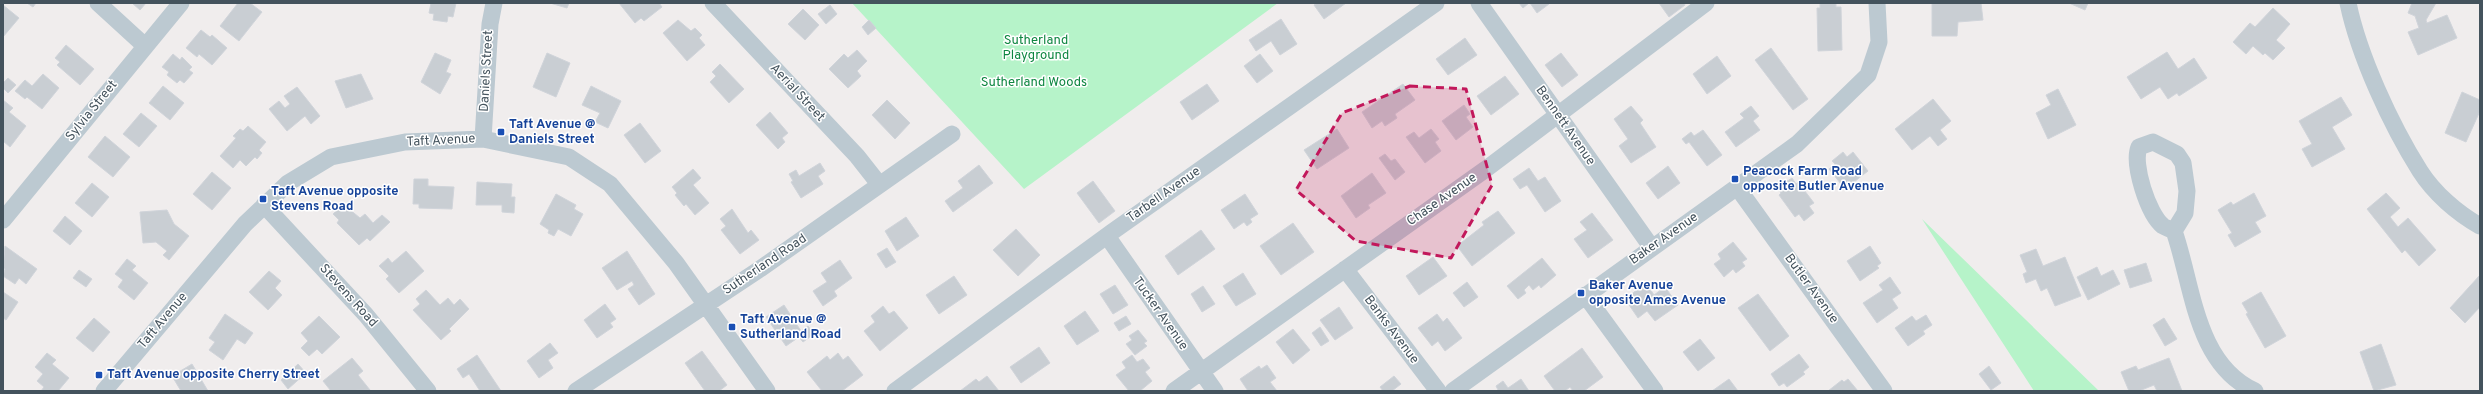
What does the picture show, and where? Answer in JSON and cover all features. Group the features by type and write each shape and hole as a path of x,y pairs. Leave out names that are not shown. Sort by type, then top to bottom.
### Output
{"street":[{"path":"98,3 145,46"},
{"name":"Sylvia Street","path":"3,220 181,3"},
{"name":"Daniels Street","path":"483,139 490,24 494,3"},
{"name":"Aerial Street","path":"714,3 857,156 879,184"},
{"name":"Tarbell Avenue","path":"895,391 1106,236 1436,3"},
{"name":"Bennett Avenue","path":"1479,3 1652,248"},
{"name":"Chase Avenue","path":"1174,391 1558,114 1706,3"},
{"name":"Baker Avenue","path":"1453,391 1584,295 1797,144 1868,75 1879,42 1877,3"},
{"path":"2348,3 2351,16 2375,84 2420,172 2449,204 2480,226"},
{"name":"Sutherland Road","path":"587,388 834,218 879,184 952,134"},
{"name":"Taft Avenue","path":"104,391 264,205 288,183 331,157 405,142 483,139 569,157 610,184 676,263 768,391"},
{"path":"2174,231 2162,225 2157,218 2137,171 2136,155 2139,147 2153,142 2177,154 2183,163 2187,191 2185,213 2174,231 2196,311 2211,351 2225,371 2254,391"},
{"name":"Butler Avenue","path":"1737,187 1884,391"},
{"name":"Stevens Road","path":"264,205 366,315 428,391"},
{"name":"Tucker Avenue","path":"1106,236 1215,391"},
{"name":"Banks Avenue","path":"1345,269 1438,391"},
{"path":"1584,295 1655,391"}],"highlighted area":[{"path":"1410,86 1466,89 1492,185 1451,258 1356,241 1296,190 1342,113"}],"green space":[{"name":"Sutherland Woods","path":"852,3 1278,3 1024,189"},
{"path":"1922,219 2099,391 2034,391"}],"building":[{"path":"27,3 36,3 33,7"},
{"path":"132,3 146,3 140,10"},
{"path":"238,3 250,3 262,12 239,41 220,26"},
{"path":"431,3 456,3 453,17 448,16 447,22 433,20 434,14 429,13"},
{"path":"550,3 569,3 567,8"},
{"path":"619,3 659,3 662,7 644,21 641,18 635,23"},
{"path":"1317,3 1346,3 1324,19 1314,5"},
{"path":"1519,3 1529,3 1523,8"},
{"path":"1530,3 1548,3 1549,4 1537,13"},
{"path":"1659,3 1684,3 1685,5 1669,17"},
{"path":"1820,3 1836,3 1836,7 1841,7 1842,50 1818,51 1817,8 1820,8"},
{"path":"1932,3 1981,3 1983,20 1958,22 1957,36 1932,36"},
{"path":"2069,3 2088,3 2085,10"},
{"path":"2412,3 2436,3 2426,20 2427,23 2447,15 2457,38 2418,55 2408,32 2419,28 2415,16 2408,13"},
{"path":"3,5 19,18 3,37"},
{"path":"830,5 837,14 826,24 818,14"},
{"path":"2273,8 2290,24 2276,40 2285,48 2273,60 2265,53 2263,55 2253,46 2246,54 2233,42 2250,23 2255,27"},
{"path":"803,9 819,25 805,40 788,24"},
{"path":"1281,19 1297,44 1280,55 1271,41 1256,51 1249,40"},
{"path":"678,20 691,31 695,28 702,35 699,38 705,45 687,61 663,33"},
{"path":"869,20 876,28 868,35 862,27"},
{"path":"201,30 210,37 212,35 227,48 212,65 199,54 197,57 186,48"},
{"path":"1465,38 1477,55 1448,75 1436,59"},
{"path":"66,45 94,69 80,85 57,65 60,62 55,58"},
{"path":"1771,48 1808,99 1793,110 1755,60"},
{"path":"857,50 867,61 857,71 861,76 848,88 829,69 844,54 848,58"},
{"path":"2167,52 2178,69 2194,58 2207,78 2179,96 2177,93 2168,99 2160,87 2141,99 2127,77"},
{"path":"435,53 451,60 446,72 451,74 440,94 421,82"},
{"path":"547,53 570,63 556,97 533,87"},
{"path":"1561,53 1578,75 1562,87 1545,65"},
{"path":"173,54 180,60 182,57 192,67 189,70 193,73 184,83 180,80 177,83 167,75 169,72 162,67"},
{"path":"1260,54 1273,71 1257,83 1244,66"},
{"path":"1717,56 1731,76 1707,94 1693,74"},
{"path":"720,64 744,89 729,103 710,82 716,76 712,72"},
{"path":"43,74 59,88 42,109 27,97 25,99 15,91 25,80 32,86"},
{"path":"361,74 373,99 346,108 335,81"},
{"path":"1505,76 1519,94 1491,115 1477,96"},
{"path":"8,78 16,85 8,93 3,88 3,83"},
{"path":"1207,84 1219,101 1192,120 1180,102"},
{"path":"1403,84 1415,100 1395,114 1397,118 1385,126 1382,121 1372,128 1362,112"},
{"path":"163,86 184,103 170,120 149,103"},
{"path":"591,86 621,101 608,128 595,122 600,113 582,105"},
{"path":"297,87 320,116 311,124 305,116 287,131 269,109 279,101 285,108 290,104 284,96"},
{"path":"2058,89 2076,125 2048,139 2036,113 2051,105 2046,95"},
{"path":"2462,92 2480,100 2480,111 2466,142 2445,133"},
{"path":"2341,97 2352,115 2332,127 2345,149 2312,167 2302,149 2312,144 2299,121"},
{"path":"1933,99 1951,121 1940,130 1947,139 1938,146 1930,136 1912,150 1895,129"},
{"path":"3,100 13,108 9,112 26,126 10,147 3,141"},
{"path":"887,100 910,123 895,139 872,115"},
{"path":"1464,105 1470,114 1466,117 1473,127 1456,140 1442,121"},
{"path":"1631,106 1643,120 1640,123 1656,147 1631,163 1619,146 1628,139 1614,119"},
{"path":"1751,106 1759,116 1753,121 1760,130 1736,147 1725,132 1744,118 1740,114"},
{"path":"770,112 788,133 782,138 785,142 778,149 756,125"},
{"path":"141,113 157,126 139,147 123,134"},
{"path":"640,123 661,151 645,163 624,135"},
{"path":"248,126 266,142 259,150 262,153 257,159 255,157 246,166 240,160 233,168 220,156 236,138 233,136 240,129 243,131"},
{"path":"1337,129 1349,148 1317,169 1304,150"},
{"path":"1431,129 1439,139 1435,142 1441,151 1425,163 1406,137 1414,132 1419,138"},
{"path":"1703,130 1722,155 1707,166 1689,142 1686,144 1682,139 1691,132 1694,136"},
{"path":"105,136 130,157 113,177 88,157"},
{"path":"1843,152 1847,157 1853,152 1868,171 1845,189 1829,169 1835,164 1832,161"},
{"path":"1385,154 1391,161 1395,159 1405,172 1395,180 1379,158"},
{"path":"820,163 825,171 818,176 823,184 801,198 791,182 793,181 789,174 796,170 799,176"},
{"path":"979,165 993,183 953,212 945,201 963,188 958,181"},
{"path":"1668,166 1680,183 1658,199 1646,183"},
{"path":"1529,168 1538,181 1545,177 1561,201 1545,212 1527,185 1520,189 1513,179"},
{"path":"693,169 701,178 693,185 709,203 695,215 686,204 684,206 675,195 677,193 672,187"},
{"path":"212,172 231,188 212,210 193,194"},
{"path":"1372,173 1386,193 1368,205 1370,208 1356,218 1341,196"},
{"path":"1792,178 1796,184 1798,182 1814,203 1809,206 1814,213 1804,221 1799,214 1795,217 1779,195 1781,193 1777,188"},
{"path":"414,179 428,179 428,186 454,187 452,209 419,208 419,204 413,204"},
{"path":"1093,181 1115,211 1099,223 1077,193"},
{"path":"477,182 512,184 511,197 515,197 514,213 502,212 502,205 476,205"},
{"path":"92,183 109,197 92,217 75,203"},
{"path":"2254,193 2266,216 2255,222 2261,232 2235,247 2228,235 2232,233 2218,210 2231,202 2233,205"},
{"path":"2386,193 2400,208 2390,217 2398,227 2408,218 2436,250 2419,266 2405,250 2402,253 2367,209"},
{"path":"556,194 576,205 574,209 583,214 571,236 558,229 554,236 548,233 549,230 540,224"},
{"path":"1245,194 1258,214 1250,219 1252,222 1247,226 1244,222 1234,229 1221,210"},
{"path":"343,204 360,218 365,214 373,223 382,215 390,222 370,241 367,238 359,245 337,223 339,220 333,214"},
{"path":"732,209 748,233 751,230 759,240 740,254 721,230 726,226 720,219"},
{"path":"167,210 174,224 189,236 169,260 163,255 167,251 156,242 143,243 140,212"},
{"path":"1498,211 1515,233 1472,266 1457,246 1484,225 1482,222"},
{"path":"1592,213 1613,240 1588,258 1574,239 1587,230 1580,222"},
{"path":"65,216 82,231 70,245 53,231"},
{"path":"906,217 919,236 897,251 885,231"},
{"path":"1293,223 1314,252 1281,275 1260,246"},
{"path":"1016,229 1040,255 1018,276 993,250"},
{"path":"1201,230 1215,249 1178,275 1165,256"},
{"path":"1733,242 1747,259 1742,262 1745,266 1736,273 1733,269 1724,277 1714,264 1721,259 1718,254"},
{"path":"5,246 37,269 26,284 19,278 15,284 3,276 5,269 3,267"},
{"path":"1870,246 1881,263 1877,266 1879,268 1860,281 1847,261"},
{"path":"887,248 896,262 886,268 877,254"},
{"path":"2036,249 2043,266 2065,257 2081,296 2055,306 2047,288 2041,291 2036,279 2026,283 2023,274 2027,272 2020,255"},
{"path":"406,251 424,271 399,293 386,279 389,276 379,266 388,258 392,263"},
{"path":"627,251 655,294 639,305 628,289 634,285 632,281 617,290 602,268"},
{"path":"1433,257 1447,276 1419,295 1406,276"},
{"path":"1542,258 1556,275 1541,288 1539,285 1533,290 1529,285 1524,290 1526,293 1518,299 1507,286"},
{"path":"127,259 136,266 132,270 148,283 134,300 118,287 123,280 115,274"},
{"path":"840,260 852,278 834,291 837,296 823,306 813,291 827,282 821,273"},
{"path":"2146,263 2152,281 2130,288 2124,270"},
{"path":"2097,267 2101,276 2113,270 2120,284 2088,300 2077,277"},
{"path":"79,270 92,279 86,287 73,278"},
{"path":"269,271 281,281 275,288 282,295 268,310 249,292"},
{"path":"1243,273 1256,294 1236,306 1223,286"},
{"path":"2480,275 2480,307 2465,323 2450,308"},
{"path":"954,276 967,295 939,314 926,295"},
{"path":"1890,277 1901,293 1892,299 1898,308 1877,323 1863,303 1883,290 1879,285"},
{"path":"1467,282 1478,297 1464,307 1453,293"},
{"path":"1646,283 1654,295 1665,287 1678,305 1655,321 1647,311 1638,318 1625,299"},
{"path":"1115,285 1128,305 1113,314 1100,294"},
{"path":"1203,286 1215,304 1202,312 1191,294"},
{"path":"426,290 440,305 448,298 454,305 460,299 469,309 449,329 451,331 441,340 413,310 420,304 416,299"},
{"path":"3,292 18,302 6,320 3,318"},
{"path":"2261,292 2286,336 2265,348 2246,314 2248,313 2242,303"},
{"path":"1758,294 1789,336 1770,351 1738,308"},
{"path":"605,304 616,319 610,323 613,327 597,338 584,320"},
{"path":"784,305 801,331 808,326 814,334 803,342 799,337 786,346 766,317"},
{"path":"883,306 889,314 894,311 908,328 880,351 864,331 875,322 871,316"},
{"path":"1339,307 1353,328 1335,340 1320,320"},
{"path":"1085,311 1099,331 1077,345 1064,326"},
{"path":"225,314 253,333 245,344 237,339 223,360 209,350 215,342 209,338"},
{"path":"1437,314 1443,322 1447,318 1462,338 1445,351 1438,341 1432,346 1418,328"},
{"path":"1926,315 1932,325 1923,331 1925,334 1908,346 1895,328 1912,316 1916,321"},
{"path":"319,316 340,337 322,354 317,349 309,356 301,348 308,341 301,333"},
{"path":"1126,316 1131,324 1119,331 1114,323"},
{"path":"94,318 110,332 93,352 76,338"},
{"path":"2164,318 2177,339 2165,346 2153,325"},
{"path":"1320,327 1329,341 1321,346 1312,333"},
{"path":"1293,329 1310,350 1293,364 1276,342"},
{"path":"1138,330 1147,341 1144,343 1147,346 1135,355 1126,344 1132,340 1129,336"},
{"path":"1700,339 1715,358 1698,371 1683,352"},
{"path":"550,343 558,353 548,360 553,368 539,378 527,361"},
{"path":"2381,344 2396,385 2374,391 2360,352"},
{"path":"1039,347 1050,363 1021,383 1010,367"},
{"path":"1582,348 1603,377 1584,391 1573,391 1570,387 1565,391 1555,391 1544,376"},
{"path":"702,351 727,385 719,391 705,391 685,363"},
{"path":"47,353 56,360 52,364 69,378 58,391 41,391 44,387 37,381 43,374 35,367"},
{"path":"838,353 843,360 848,356 863,375 842,391 822,391 807,372 827,356 830,360"},
{"path":"1799,354 1809,367 1803,372 1805,374 1787,387 1784,383 1779,386 1771,374"},
{"path":"477,355 501,391 480,391 469,374 463,378 457,369"},
{"path":"1132,355 1137,362 1143,359 1150,368 1145,372 1152,381 1140,391 1129,391 1116,375 1126,368 1122,362"},
{"path":"352,358 363,371 358,375 370,390 331,391 323,381"},
{"path":"2169,358 2182,391 2157,391 2154,385 2139,391 2129,391 2121,372 2136,366 2138,370"},
{"path":"192,364 208,391 181,391 172,376"},
{"path":"298,364 306,373 288,389 281,380"},
{"path":"1267,365 1276,378 1270,382 1277,391 1248,391 1240,379 1259,366 1261,369"},
{"path":"1989,366 2001,383 1991,390 1979,374"},
{"path":"987,376 999,391 960,391 976,379 979,382"},
{"path":"1394,376 1401,384 1392,391 1383,391 1380,387"},
{"path":"1521,379 1529,391 1497,391 1496,386 1503,381 1508,388"},
{"path":"1729,379 1738,391 1712,391"},
{"path":"1848,379 1858,391 1828,391 1842,380 1844,382"}],"place":[{"name":"Taft Avenue @ Daniels Street","path":"501,132"},
{"name":"Peacock Farm Road opposite Butler Avenue","path":"1735,179"},
{"name":"Taft Avenue opposite Stevens Road","path":"263,199"},
{"name":"Baker Avenue opposite Ames Avenue","path":"1581,293"},
{"name":"Taft Avenue @ Sutherland Road","path":"732,327"},
{"name":"Taft Avenue opposite Cherry Street","path":"99,375"}],"park label":[{"name":"Sutherland Playground","path":"1036,48"}]}
